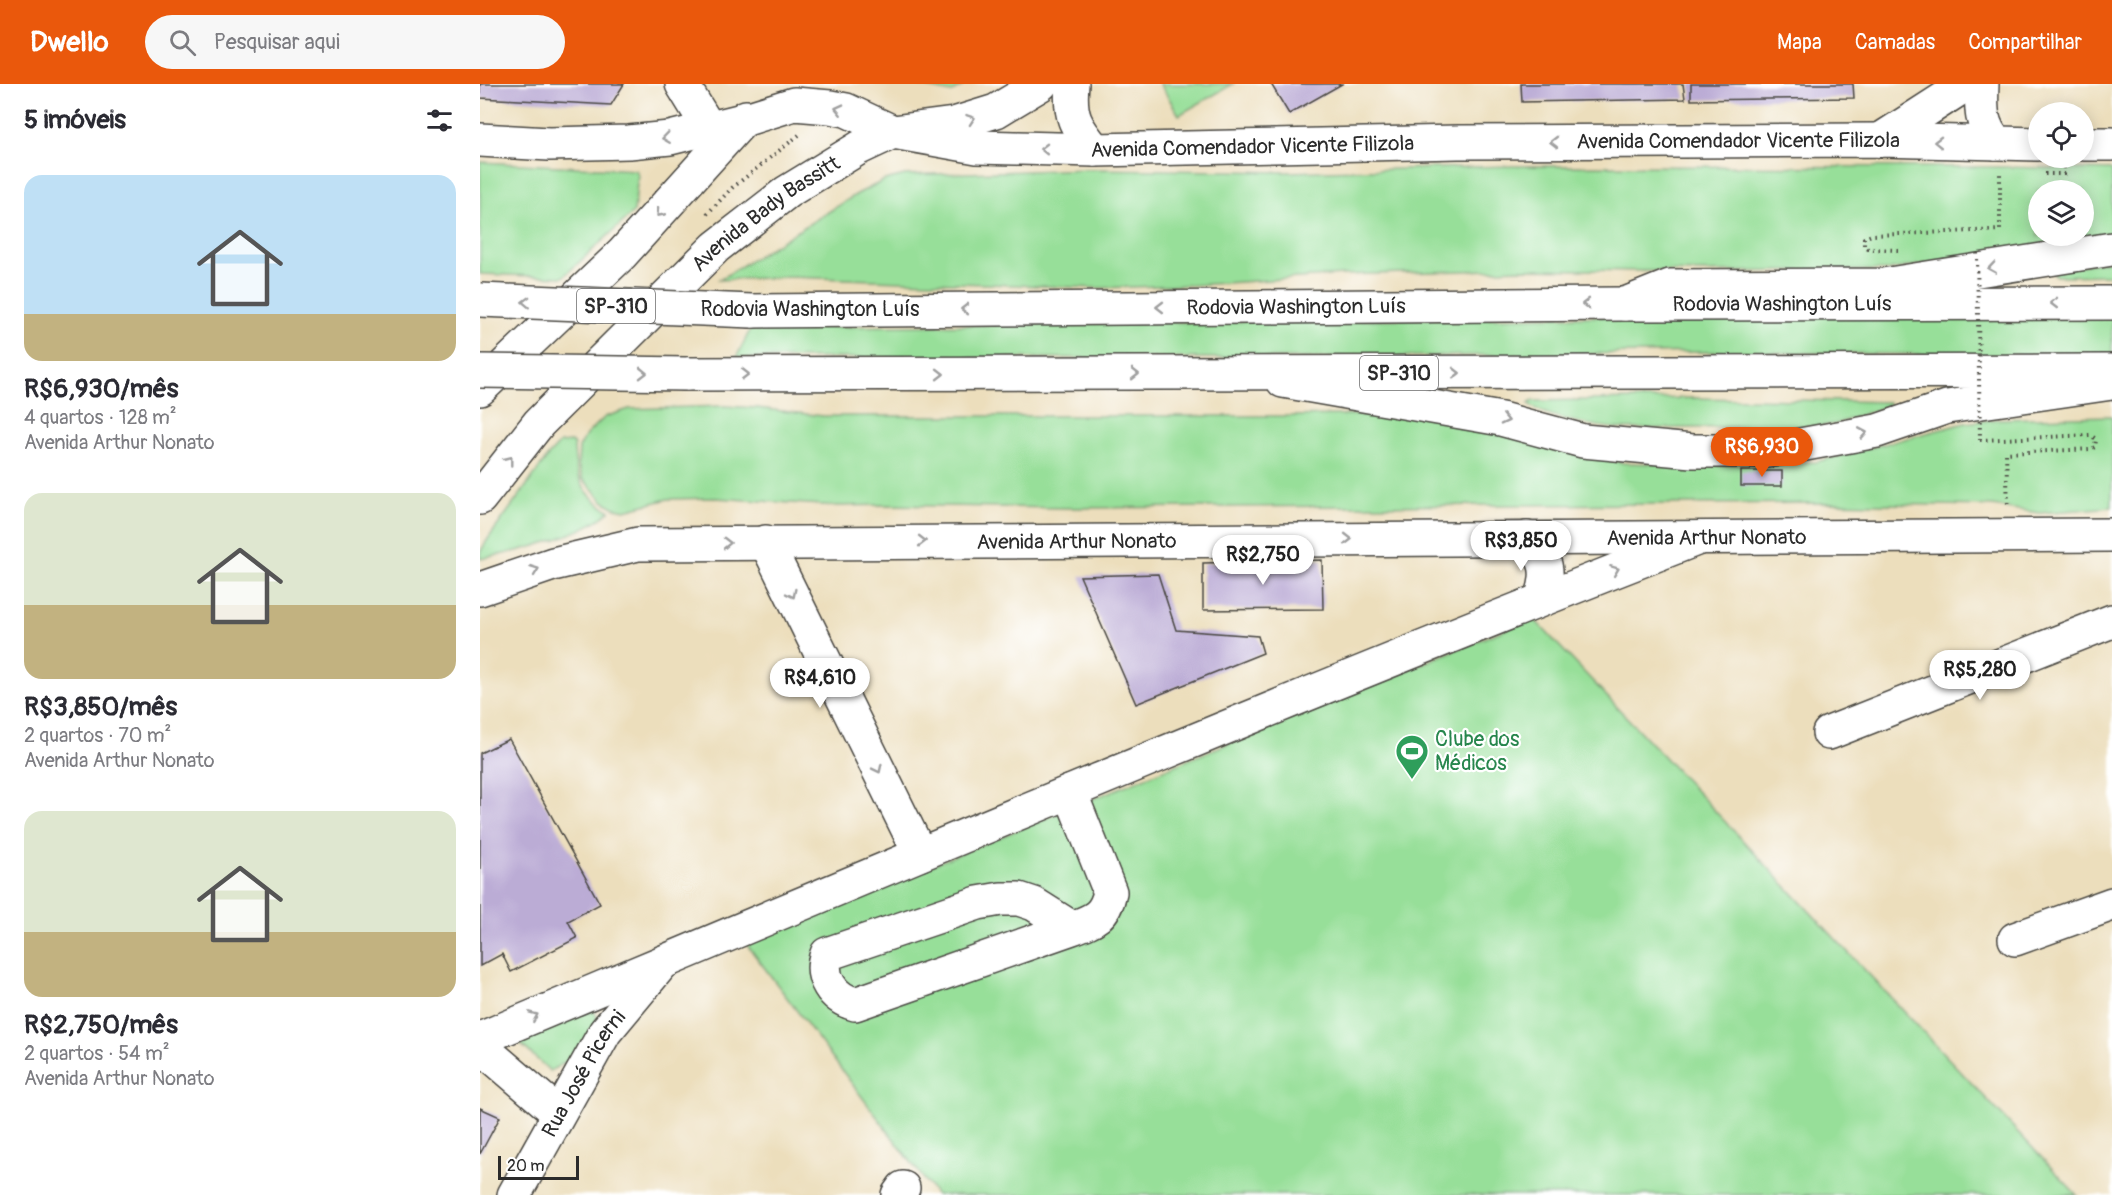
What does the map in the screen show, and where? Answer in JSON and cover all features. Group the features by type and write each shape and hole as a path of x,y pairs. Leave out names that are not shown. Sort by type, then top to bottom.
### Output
{"main road":[{"path":"682,84 709,128"},
{"path":"480,389 622,254 743,120 795,84"},
{"name":"Avenida Bady Bassitt","path":"480,498 539,423 716,248 787,192 859,148 893,132 954,124 996,111 1041,84"},
{"path":"1072,84 1070,105 1078,130 1095,150"},
{"path":"1880,140 1967,84"},
{"path":"1982,84 1983,121 1996,143"},
{"name":"Avenida Comendador Vicente Filizola","path":"480,140 549,144 629,142 670,138 743,120 794,104 830,107 854,113 893,132 977,147 1095,150 1470,142 1880,140 1996,143 2028,154"},
{"path":"2094,144 2112,144"},
{"path":"1625,304 1670,286 1883,285 2112,249"},
{"name":"Rodovia Washington Luís","path":"480,300 752,311 1625,304 2112,303"},
{"name":"SP-310","path":"480,371 686,374 1240,374 2112,371"},
{"path":"1240,374 1502,419 1583,441 1692,451 1767,451 1877,431 1947,407 2112,384"},
{"name":"Avenida Arthur Nonato","path":"480,589 553,564 638,544 2112,535"},
{"path":"480,1039 1070,792 1541,599 1701,537"},
{"path":"1527,538 1539,550 1546,566 1547,583 1541,599"},
{"path":"766,542 920,854"},
{"path":"1829,733 2112,621"},
{"path":"1070,792 1110,892 1107,906 1099,915 1072,928 855,1004 842,1000 831,990 825,976 824,962 827,954 978,903 1019,899 1034,904 1072,928"},
{"path":"2015,939 2112,904"},
{"name":"Rua José Picerni","path":"514,1195 605,1032 663,962"},
{"path":"480,1046 558,1113"}],"path":[{"path":"2055,168 2064,174 2064,168"},
{"path":"1907,250 1868,249 1864,246 1864,238 1872,235 2000,230 2000,174 2011,174"},
{"path":"1977,253 1980,440 2090,435 2097,443 2091,449 2006,453"}],"green space":[{"path":"912,84 966,84 951,93"},
{"path":"1160,84 1233,84 1179,115"},
{"path":"480,162 636,170 638,174 634,212 563,277 480,274"},
{"path":"1513,166 2003,167 2112,170 2112,233 2094,236 2094,180 2028,180 2028,246 2034,246 1889,270 1706,272 1522,269 1343,275 1195,285 1097,288 789,277 719,280 857,194 885,180 905,175 1091,169 1287,172"},
{"path":"2112,260 2112,275 2056,276 2052,271"},
{"path":"1713,315 2112,318 2112,356 1709,352 1291,358 736,358 751,328"},
{"path":"1695,398 1889,402 1889,405 1836,424 1820,426 1624,429 1560,418 1529,404 1532,401"},
{"path":"724,406 823,416 1400,414 1440,416 1589,456 1624,463 1707,465 1816,462 1965,423 1999,419 2112,416 2112,507 2040,513 1992,506 1828,503 1067,508 838,506 716,498 668,499 625,510 615,508 603,501 583,479 578,465 579,448 586,435 605,417 629,409"},
{"path":"571,442 574,445 576,466 582,484 593,499 610,511 583,528 549,542 480,559 480,552 488,539 548,456 560,443"},
{"name":"Clube dos Médicos","path":"1533,618 2077,1195 936,1195 745,942"},
{"path":"593,1009 597,1017 596,1026 567,1061 550,1071 514,1038"}],"building":[{"path":"480,84 624,84 611,105 480,98"},
{"path":"1271,84 1342,84 1289,114"},
{"path":"1521,84 1683,84 1685,99 1522,102"},
{"path":"1691,84 1853,84 1854,98 1691,100"},
{"path":"1741,471 1782,471 1782,486 1741,486"},
{"path":"1322,560 1323,609 1203,610 1203,563"},
{"path":"1158,574 1176,630 1258,636 1263,653 1136,704 1080,576"},
{"path":"509,739 600,904 568,921 577,938 511,972 502,954 480,966 480,753"},
{"path":"480,1108 500,1117 480,1154"}],"place":[{"name":"Clube dos Médicos","path":"1412,780"}]}
